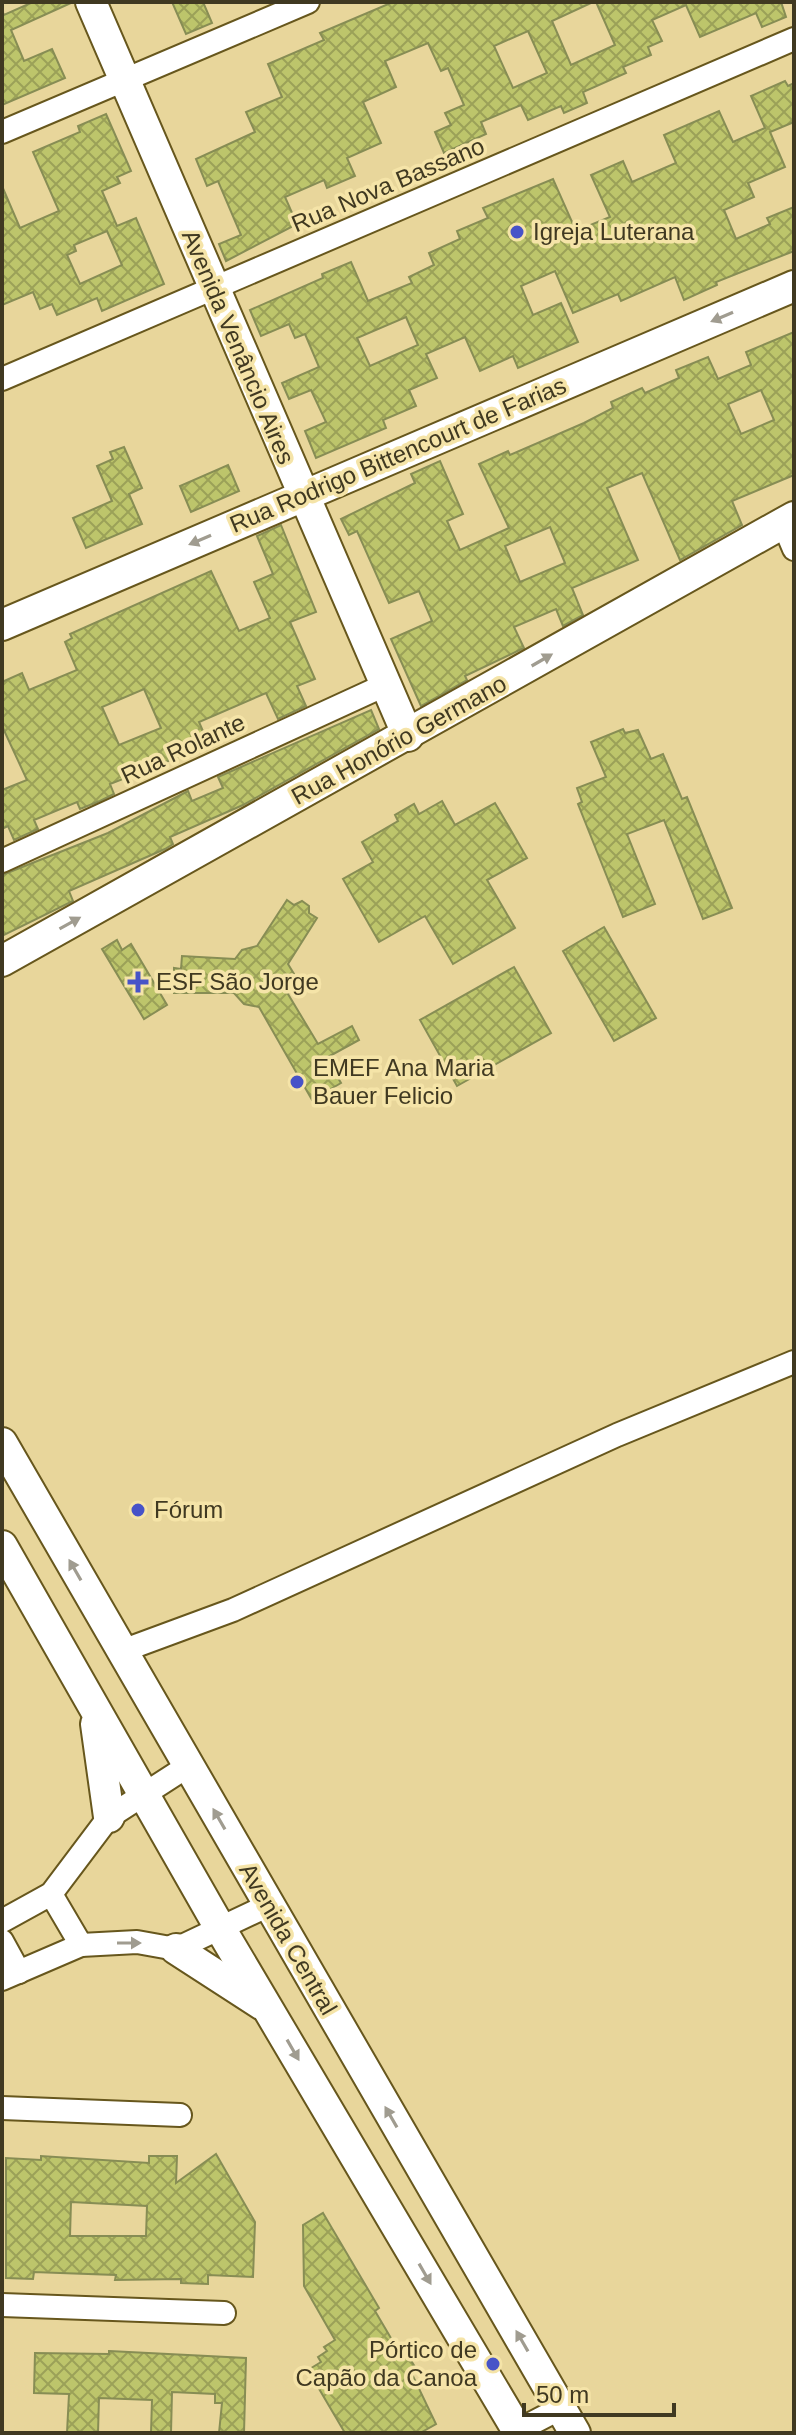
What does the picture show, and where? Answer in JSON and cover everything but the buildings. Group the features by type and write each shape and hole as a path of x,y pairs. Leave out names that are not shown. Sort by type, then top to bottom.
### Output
{"street":[{"name":"Avenida Venâncio Aires","path":"91,2 408,736"},
{"path":"2,132 308,2"},
{"name":"Rua Nova Bassano","path":"2,379 794,39"},
{"name":"Rua Rodrigo Bittencourt de Farias","path":"2,625 794,286"},
{"name":"Rua Honório Germano","path":"2,961 408,736 790,530"},
{"name":"Rua Rolante","path":"2,861 385,685"},
{"path":"122,1651 233,1610 617,1435 794,1362"},
{"name":"Avenida Central","path":"2,1443 568,2420"},
{"path":"2,1546 220,1928 516,2432 568,2420"},
{"path":"58,1645 104,1620"},
{"path":"93,1706 109,1817"},
{"path":"2,1921 51,1894 109,1817 188,1766"},
{"path":"51,1894 81,1945"},
{"path":"176,1949 269,1905"},
{"path":"2,1941 10,1976 81,1945 137,1942 176,1949 270,2009"},
{"path":"2,2108 180,2115"},
{"path":"2,2305 224,2313"}],"place":[{"name":"Igreja Luterana","path":"517,232"},
{"name":"ESF São Jorge","path":"138,982"},
{"name":"EMEF Ana Maria Bauer Felicio","path":"297,1082"},
{"name":"Fórum","path":"138,1510"},
{"name":"Pórtico de Capão da Canoa","path":"493,2364"}]}
